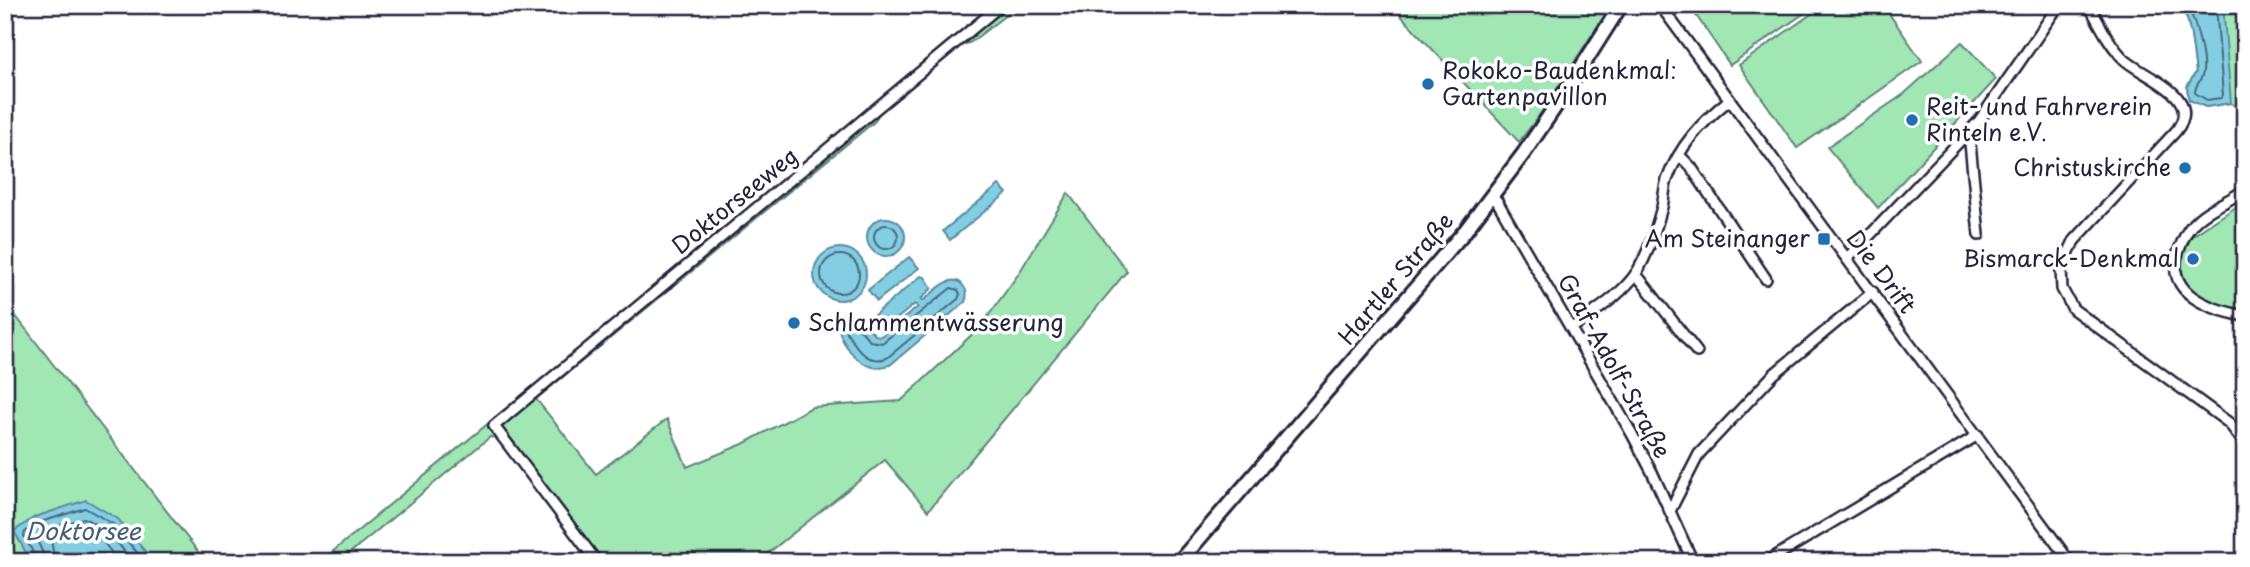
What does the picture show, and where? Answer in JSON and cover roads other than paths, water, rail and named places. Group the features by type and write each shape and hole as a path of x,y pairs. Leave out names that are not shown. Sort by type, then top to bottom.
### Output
{"main road":[{"name":"Hartler Straße","path":"1179,562 1436,266 1524,153 1621,5"}],"street":[{"name":"Doktorseeweg","path":"597,562 494,426 1001,5"},
{"name":"Die Drift","path":"1660,5 2070,562"},
{"path":"1848,258 1969,133 2059,5"},
{"path":"2089,5 2118,52 2180,98 2184,109 2184,122 2074,241 2061,269 2062,289 2073,309 2229,423 2245,444"},
{"path":"1572,328 1618,293 1636,274 1649,249 1667,182 1679,155 1704,121 1728,100"},
{"path":"1969,133 1979,235"},
{"path":"1679,155 1691,167 1766,279"},
{"path":"2245,189 2235,198 2198,218 2183,237 2175,260 2179,279 2187,293 2199,302 2245,316"},
{"name":"Graf-Adolf-Straße","path":"1491,196 1497,201 1632,434 1693,562"},
{"path":"1636,274 1697,352"},
{"path":"1670,511 1699,454 1774,374 1873,292"},
{"path":"1766,562 1978,435"}],"water":[{"path":"2179,5 2223,5 2231,103 2206,107 2189,100 2187,87 2196,72 2187,18"},
{"path":"999,185 1007,193 950,240 943,231"},
{"path":"886,218 899,224 905,237 899,250 886,256 873,250 867,237 873,224"},
{"path":"840,248 850,250 858,256 864,264 864,284 858,292 850,298 840,300 830,298 822,292 816,284 814,274 816,264 822,256 830,250"},
{"path":"909,257 919,268 877,301 868,290"},
{"path":"921,276 925,277 932,288 921,299 923,301 943,285 954,281 959,282 965,289 965,302 890,365 873,367 860,361 844,343 839,323 846,316 857,315 875,335 881,336 918,307 915,304 884,329 873,316"},
{"name":"Doktorsee","path":"86,500 118,519 154,562 30,560 14,531 35,517"}],"place":[{"name":"Rokoko-Baudenkmal: Gartenpavillon","path":"1428,84"},
{"name":"Reit- und Fahrverein Rinteln e.V.","path":"1912,120"},
{"name":"Christuskirche","path":"2185,168"},
{"name":"Am Steinanger","path":"1824,239"},
{"name":"Bismarck-Denkmal","path":"2193,259"},
{"name":"Schlammentwässerung","path":"794,323"}]}
